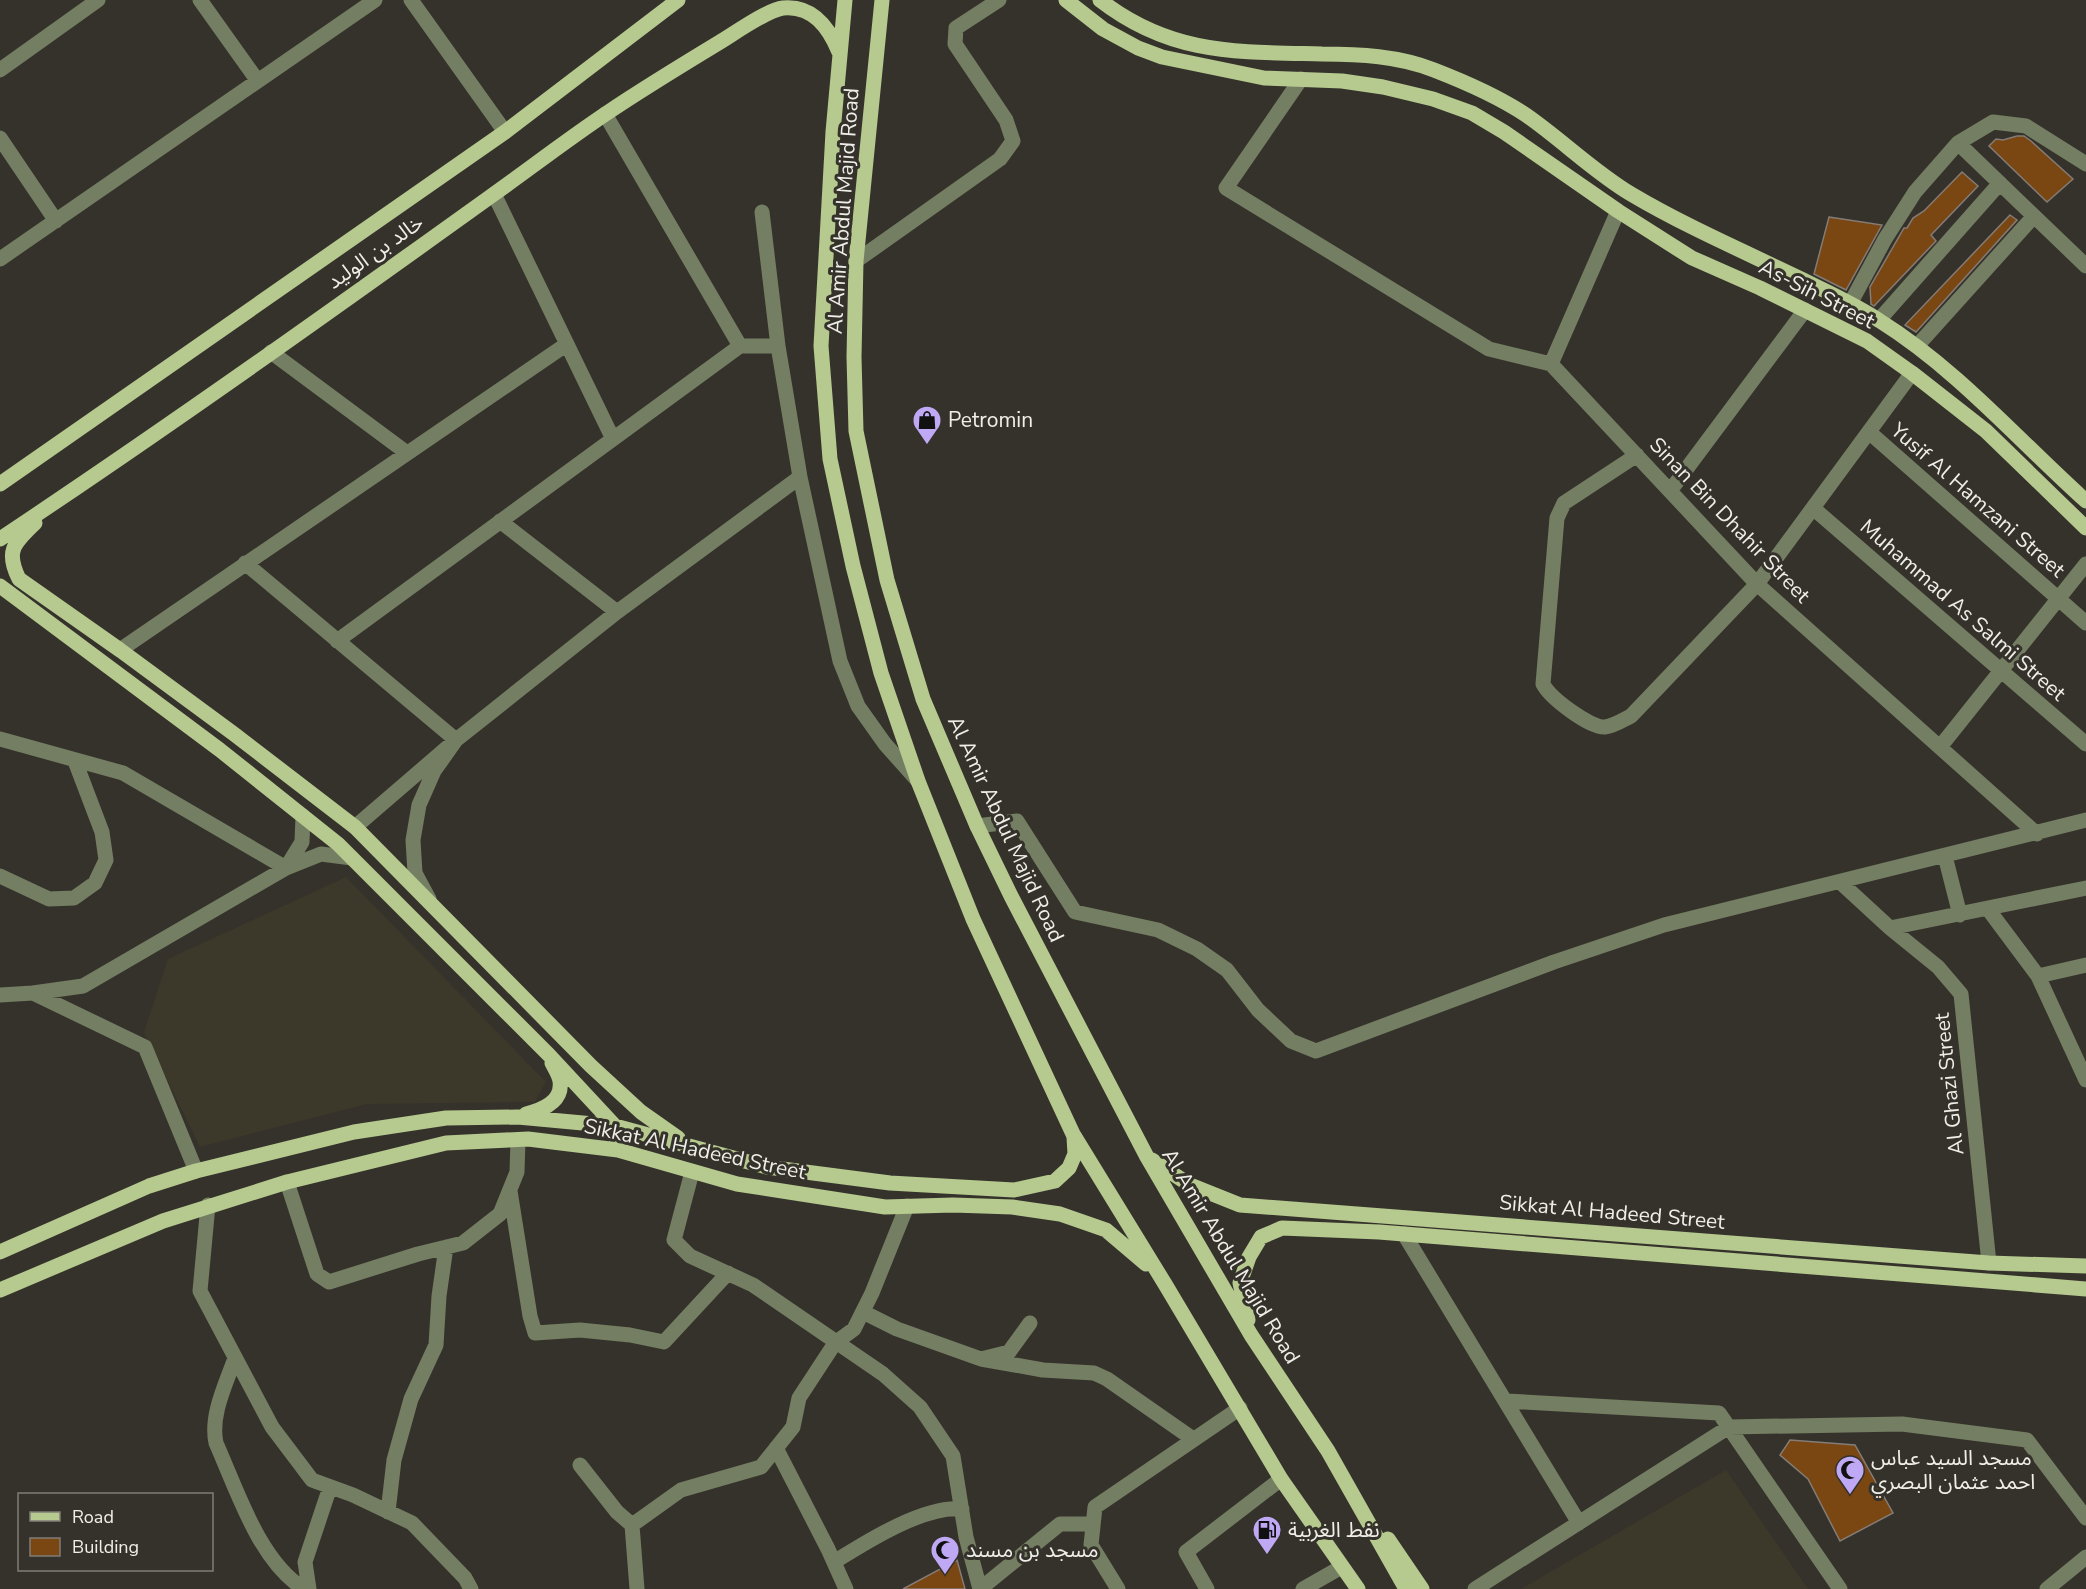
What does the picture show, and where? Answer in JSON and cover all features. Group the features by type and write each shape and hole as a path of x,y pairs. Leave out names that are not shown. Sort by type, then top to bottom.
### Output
{"main road":[{"name":"خالد بن الوليد","path":"0,484 505,132 678,0"},
{"name":"Al Amir Abdul Majid Road","path":"845,0 833,132 821,346 830,459 853,566 881,673 918,782 973,919 1074,1134 1281,1479 1358,1589"},
{"name":"Al Amir Abdul Majid Road","path":"882,0 856,261 854,357 856,431 887,580 923,699 977,826 1011,896 1146,1157 1251,1335 1328,1451 1406,1589"},
{"name":"As-Sih Street","path":"1066,0 1103,29 1138,48 1162,57 1264,78 1342,81 1383,87 1433,99 1472,113 1504,132 1618,212 1692,258 1867,341 1986,431 2086,528"},
{"name":"As-Sih Street","path":"1100,0 1115,12 1152,33 1194,46 1246,52 1359,54 1401,60 1432,69 1477,89 1524,114 1629,193 1703,233 1879,320 1917,346 1999,417 2086,501"},
{"name":"خالد بن الوليد","path":"0,539 270,352 604,114 754,21 784,4 802,10 814,15 824,24 841,55"},
{"path":"62,498 14,546 11,563 19,579 234,734 355,827 591,1066 641,1112 685,1143"},
{"path":"0,586 220,750 352,858 549,1055 615,1126 618,1150"},
{"path":"518,1117 546,1109 559,1095 560,1081 549,1055"},
{"name":"Sikkat Al Hadeed Street","path":"0,1252 149,1186 196,1171 354,1132 446,1118 518,1117 615,1126 685,1143 767,1167 890,1183 1014,1190 1055,1181 1069,1168 1075,1154 1074,1134"},
{"name":"Sikkat Al Hadeed Street","path":"0,1290 163,1221 287,1182 446,1143 518,1140 618,1150 737,1184 885,1207 1012,1207 1060,1214 1106,1230 1134,1252 1165,1284"},
{"name":"Sikkat Al Hadeed Street","path":"1146,1157 1190,1185 1240,1205 1989,1263 2086,1266"},
{"name":"Sikkat Al Hadeed Street","path":"1251,1335 1240,1283 1249,1257 1261,1237 1282,1228 1404,1234 2086,1289"},
{"path":"1328,1451 1422,1589"},
{"path":"1281,1479 1338,1569 1348,1589"}],"street":[{"path":"0,70 99,0"},
{"path":"200,0 257,80"},
{"path":"0,259 375,0"},
{"path":"411,0 505,132"},
{"path":"856,261 1000,159 1013,141 1006,120 955,44 956,27 999,0"},
{"path":"1301,79 1226,188 1489,349 1551,364 1618,212"},
{"path":"604,114 740,346"},
{"path":"1850,304 1885,239 1915,192 1958,143 1993,122 2026,126 2086,164"},
{"path":"0,138 56,221"},
{"path":"1958,143 2086,266"},
{"path":"1879,320 2000,183"},
{"path":"494,194 613,439"},
{"path":"762,212 778,346 800,477 840,661 858,706 885,744 918,782"},
{"path":"1917,346 2034,216"},
{"path":"1670,491 1805,310"},
{"path":"120,650 567,344"},
{"path":"337,641 740,346 778,346"},
{"path":"270,352 407,453"},
{"name":"Sinan Bin Dhahir Street","path":"1551,364 1757,584 2037,834"},
{"path":"1637,455 1564,503 1557,518 1543,684 1550,695 1595,726 1606,727 1631,716 1757,584 1912,373"},
{"name":"Yusif Al Hamzani Street","path":"1869,432 2086,623"},
{"path":"355,827 456,740 617,612 800,477"},
{"name":"Muhammad As Salmi Street","path":"1813,508 2086,744"},
{"path":"500,521 617,612"},
{"path":"244,563 456,740"},
{"path":"1940,747 2086,564"},
{"path":"0,740 123,773 286,868"},
{"path":"434,907 415,873 412,840 419,805 434,771 456,740"},
{"path":"0,876 49,899 74,898 95,883 106,860 102,832 75,761"},
{"path":"286,868 302,842 303,816"},
{"path":"977,826 1017,821 1075,912 1158,930 1197,950 1227,970 1258,1010 1291,1041 1316,1052 1554,962 1664,925 2086,820 2086,831"},
{"path":"0,995 83,987 286,868 321,854 352,858"},
{"path":"1945,856 1960,915"},
{"name":"Al Ghazi Street","path":"1840,882 1890,928 1938,967 1961,993 1989,1263"},
{"path":"1890,928 2086,888"},
{"path":"1988,909 2038,976 2086,1080"},
{"path":"2038,976 2086,965"},
{"path":"33,993 145,1047 196,1171"},
{"path":"287,1182 317,1274 329,1282 418,1254 463,1243 500,1214 517,1172 518,1140"},
{"path":"692,1172 674,1240 690,1256 753,1285 883,1374 920,1407 953,1456 966,1537 980,1589 1060,1524 1093,1524"},
{"path":"510,1191 530,1316 535,1333 580,1330 630,1335 664,1342 728,1274"},
{"path":"208,1205 200,1291 272,1427 312,1480 412,1523 465,1578 471,1589"},
{"path":"632,1525 681,1490 761,1467 793,1427 799,1398 835,1343 854,1329 872,1293 907,1206"},
{"path":"1404,1234 1579,1523"},
{"path":"388,1512 393,1460 411,1399 436,1345 439,1296 446,1247"},
{"path":"863,1312 897,1329 981,1359 1043,1370 1095,1373 1194,1439"},
{"path":"981,1359 1010,1352 1030,1323"},
{"path":"235,1358 218,1409 214,1431 216,1443 260,1540 280,1568 293,1582 304,1589"},
{"path":"1507,1401 1719,1413 1840,1589"},
{"path":"1118,1589 1091,1545 1095,1506 1240,1408"},
{"path":"1475,1589 1729,1427 1902,1424 2027,1440 2086,1518"},
{"path":"776,1448 846,1589"},
{"path":"580,1465 617,1512 632,1525 637,1589"},
{"path":"1207,1589 1185,1552 1281,1479"},
{"path":"309,1589 305,1562 330,1487"},
{"path":"834,1562 912,1519 951,1508 962,1509"},
{"path":"2047,1589 2086,1557"},
{"path":"1303,1589 1338,1569"}],"shaded area":[{"path":"346,877 546,1082 535,1102 367,1104 200,1147 144,1032 168,959"},
{"path":"1726,1470 1808,1589 1521,1589"}],"building":[{"path":"2024,136 2031,141 2073,179 2047,202 1989,146 1996,139 2003,140"},
{"path":"1962,172 1978,186 1931,235 1936,241 1874,306 1871,304 1870,287 1904,228 1907,228 1913,218 1924,211"},
{"path":"2010,215 2017,220 1916,332 1905,325"},
{"path":"1829,217 1882,225 1846,290 1814,274"},
{"name":"مسجد السيد عباس احمد عثمان البصري","path":"1790,1440 1855,1445 1893,1513 1840,1541 1808,1479 1780,1455"},
{"name":"مسجد بن مسند","path":"957,1560 965,1589 903,1589"}],"place":[{"name":"Petromin","path":"927,446"},
{"name":"مسجد السيد عباس احمد عثمان البصري","path":"1850,1496"},
{"name":"نفط الغربية","path":"1267,1556"},
{"name":"مسجد بن مسند","path":"945,1576"}]}
